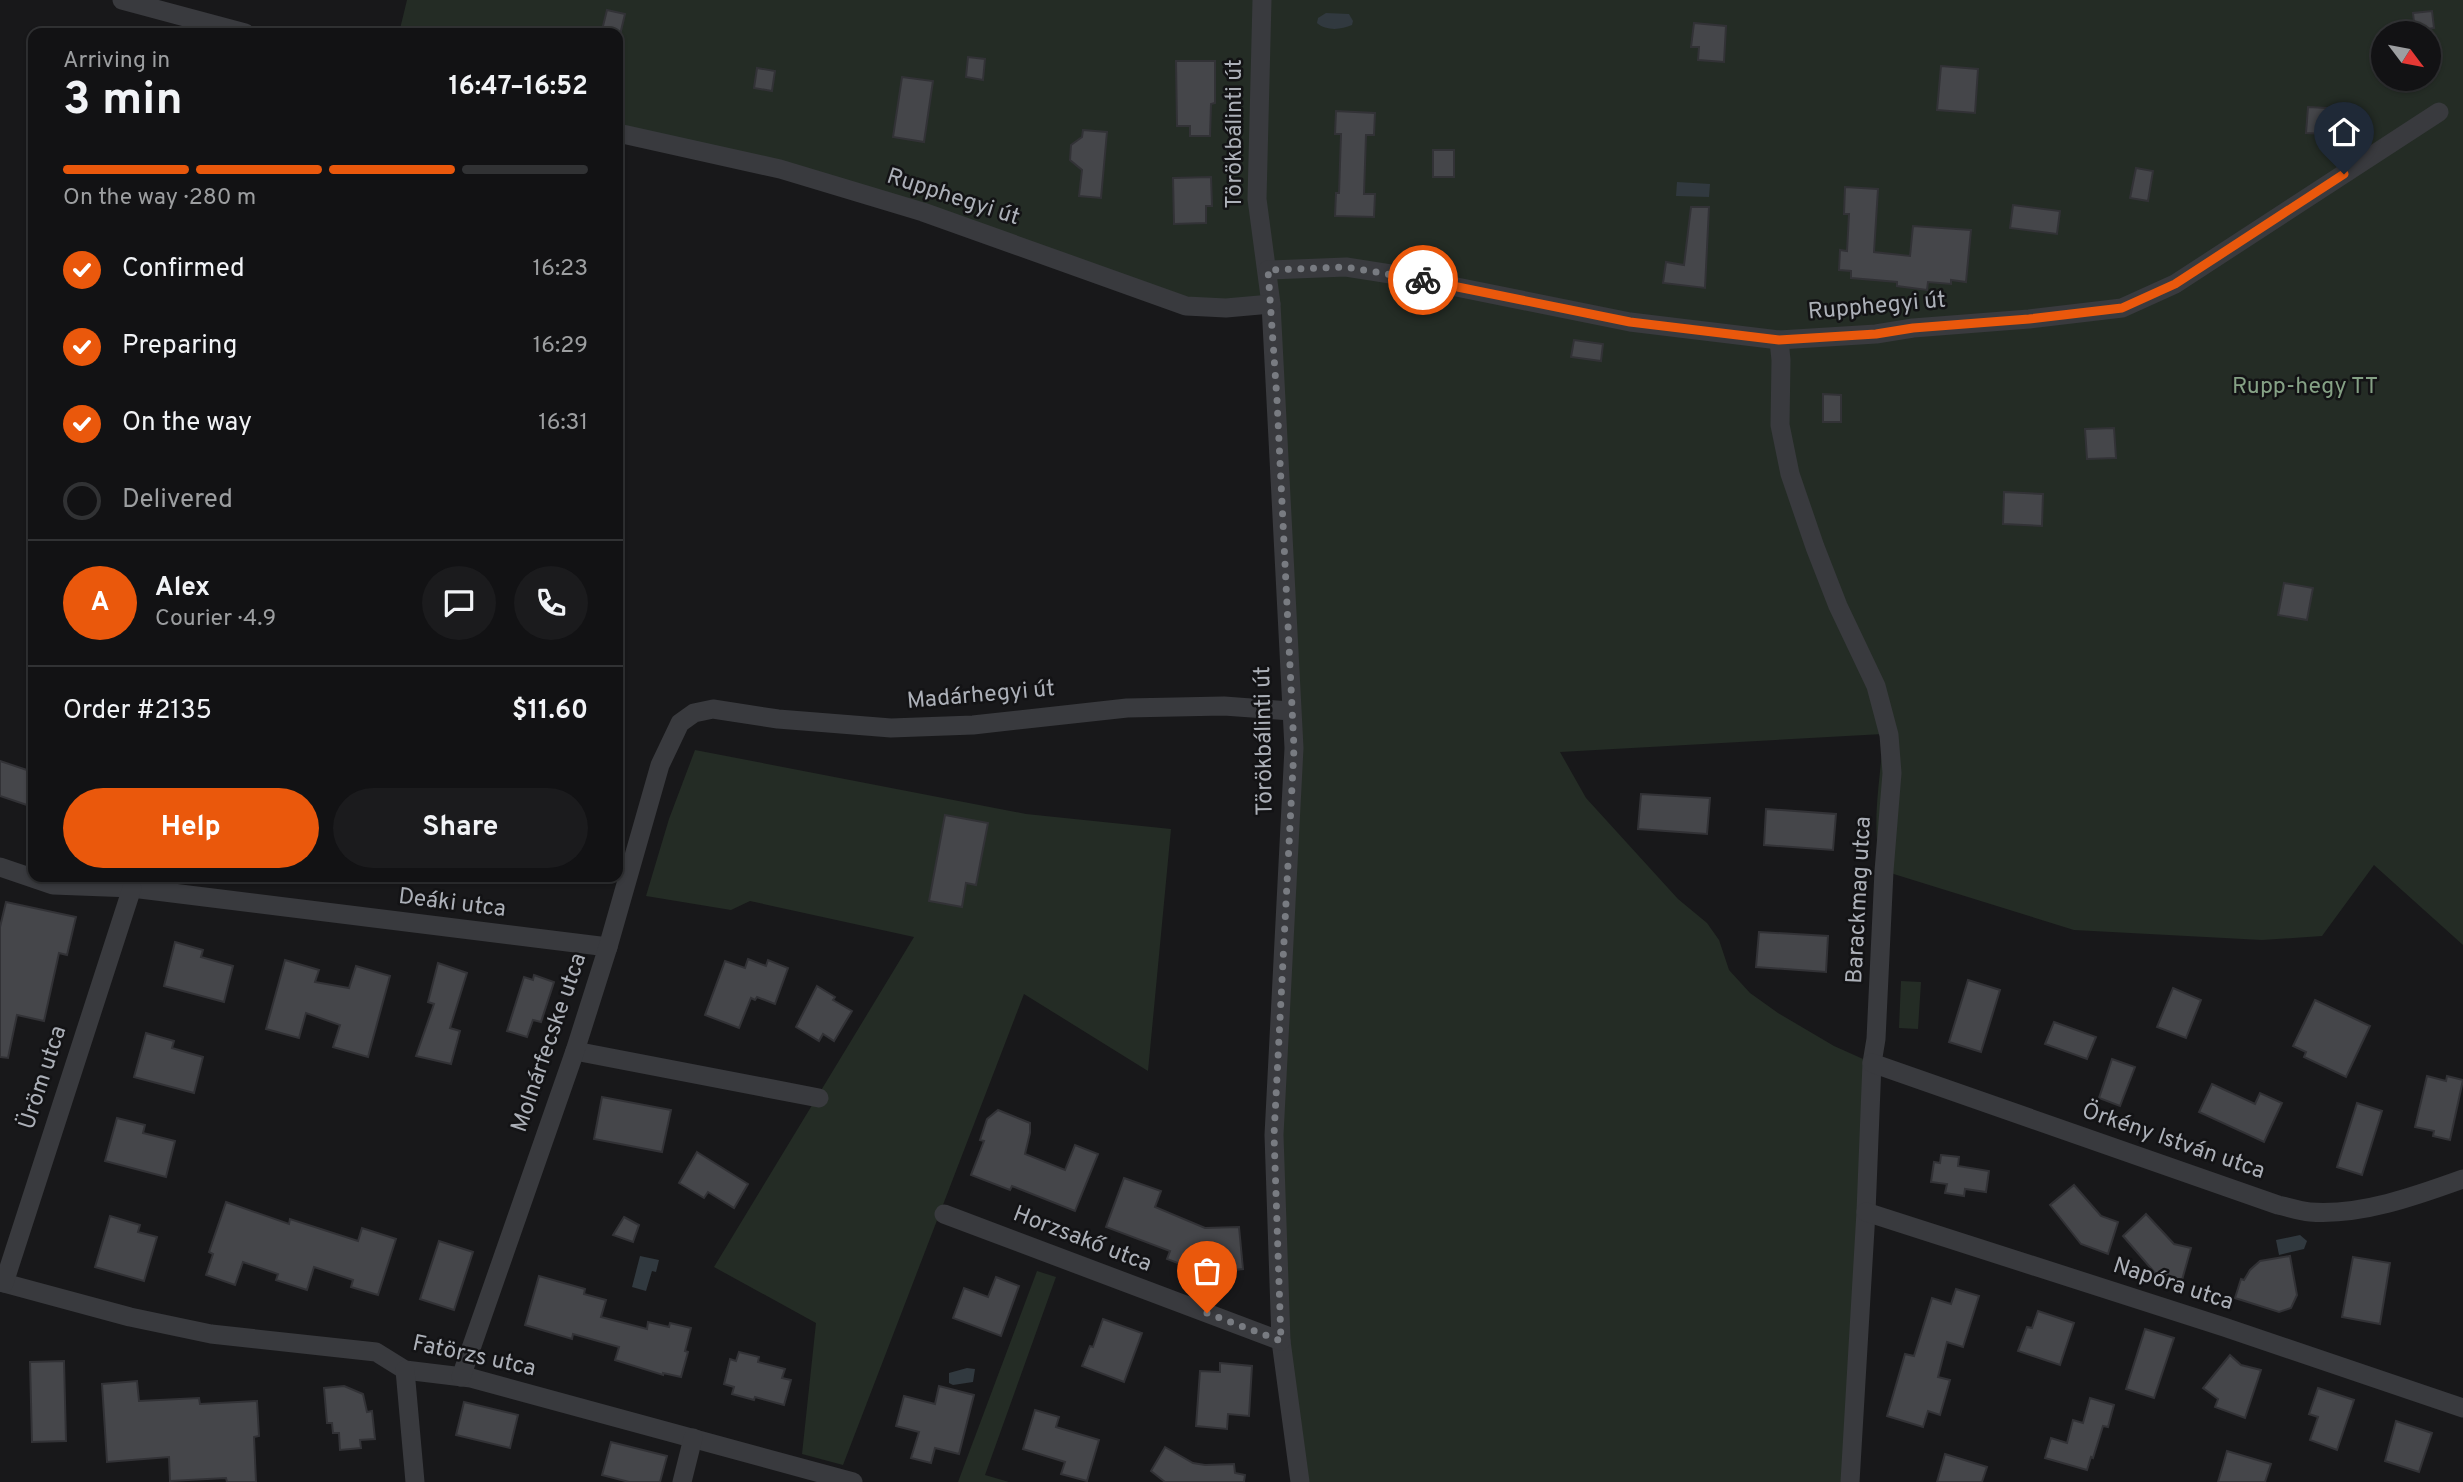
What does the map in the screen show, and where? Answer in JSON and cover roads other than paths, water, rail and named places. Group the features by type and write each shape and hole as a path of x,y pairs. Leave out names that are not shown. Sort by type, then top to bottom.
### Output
{"street":[{"path":"122,0 227,28"},
{"name":"Törökbálinti út","path":"1262,0 1257,199 1271,304 1294,754 1274,1135 1281,1341 1300,1482"},
{"name":"Rupphegyi út","path":"1268,270 1346,267 1630,322 1779,340 1876,334 2122,308 2175,284 2440,112"},
{"name":"Rupphegyi út","path":"623,134 780,169 897,204 990,234 1186,306 1226,308 1271,304"},
{"name":"Barackmag utca","path":"1779,340 1780,425 1790,474 1838,606 1876,686 1889,735 1891,782 1876,1039 1872,1063 1850,1482"},
{"name":"Madárhegyi út","path":"680,723 694,713 713,709 778,719 891,727 973,725 1127,708 1224,706 1291,711"},
{"name":"Molnárfecske utca","path":"461,1377 575,1051 660,765 680,723"},
{"name":"Deáki utca","path":"0,867 28,876"},
{"name":"Deáki utca","path":"47,882 132,888 608,947"},
{"name":"Üröm utca","path":"2,1282 132,888"},
{"path":"575,1051 819,1098"},
{"name":"Örkény István utca","path":"1872,1063 2278,1205 2309,1212 2361,1209 2463,1180"},
{"name":"Napóra utca","path":"1866,1212 2224,1327 2463,1408"},
{"name":"Horzsakő utca","path":"944,1214 1281,1341"},
{"name":"Fatörzs utca","path":"2,1282 130,1317 211,1335 376,1352 405,1370 461,1377 853,1482"},
{"path":"405,1370 415,1482"},
{"path":"682,1482 693,1438"}],"park label":[{"name":"Rupp-hegy TT","path":"2305,387"}]}
